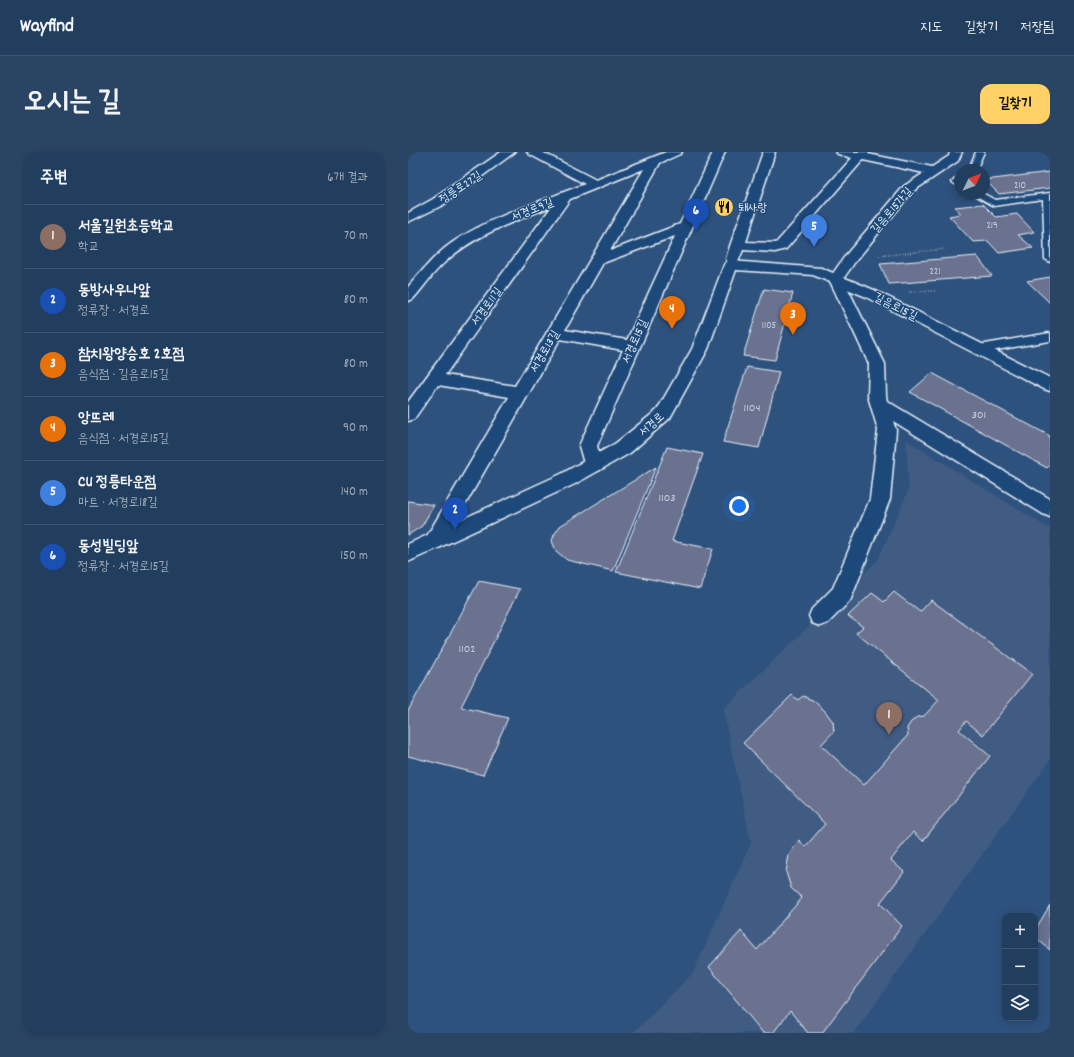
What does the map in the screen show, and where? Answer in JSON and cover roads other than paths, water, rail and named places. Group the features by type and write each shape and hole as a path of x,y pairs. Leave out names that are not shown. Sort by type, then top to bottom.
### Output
{"street":[{"name":"정릉로27길","path":"408,218 438,202 509,152"},
{"path":"533,152 595,184"},
{"name":"서경로9길","path":"410,292 438,261 460,243 491,226 676,152"},
{"name":"서경로15길","path":"593,465 588,446 719,152"},
{"name":"서경로","path":"408,553 568,479 623,448 664,414 700,349 770,152"},
{"path":"842,152 861,154 934,171"},
{"name":"길음로15가길","path":"836,279 850,259 908,189 954,158 956,152"},
{"path":"737,246 776,248 781,246 828,194 861,154"},
{"name":"서경로13길","path":"434,541 655,161"},
{"name":"서경로11길","path":"408,415 564,196"},
{"path":"596,261 685,227"},
{"name":"길음로15길","path":"731,265 816,271 869,293 1050,385"},
{"path":"820,616 842,594 880,499 887,430 877,396 877,364 836,279"},
{"path":"554,333 632,346"},
{"path":"434,379 520,393"},
{"path":"880,406 1050,509"}],"lane":[{"path":"975,164 980,152"},
{"path":"990,200 994,202 1049,196 1050,259"},
{"path":"979,348 1050,337"}],"place":[{"name":"퇘사랑","path":"724,207"},
{"name":"동성빌딩앞","path":"696,231"},
{"name":"CU 정릉타운점","path":"814,247"},
{"name":"앙뜨레","path":"672,329"},
{"name":"참치왕양승호 2호점","path":"793,335"},
{"name":"동방사우나앞","path":"455,530"},
{"name":"서울길원초등학교","path":"889,735"}]}
